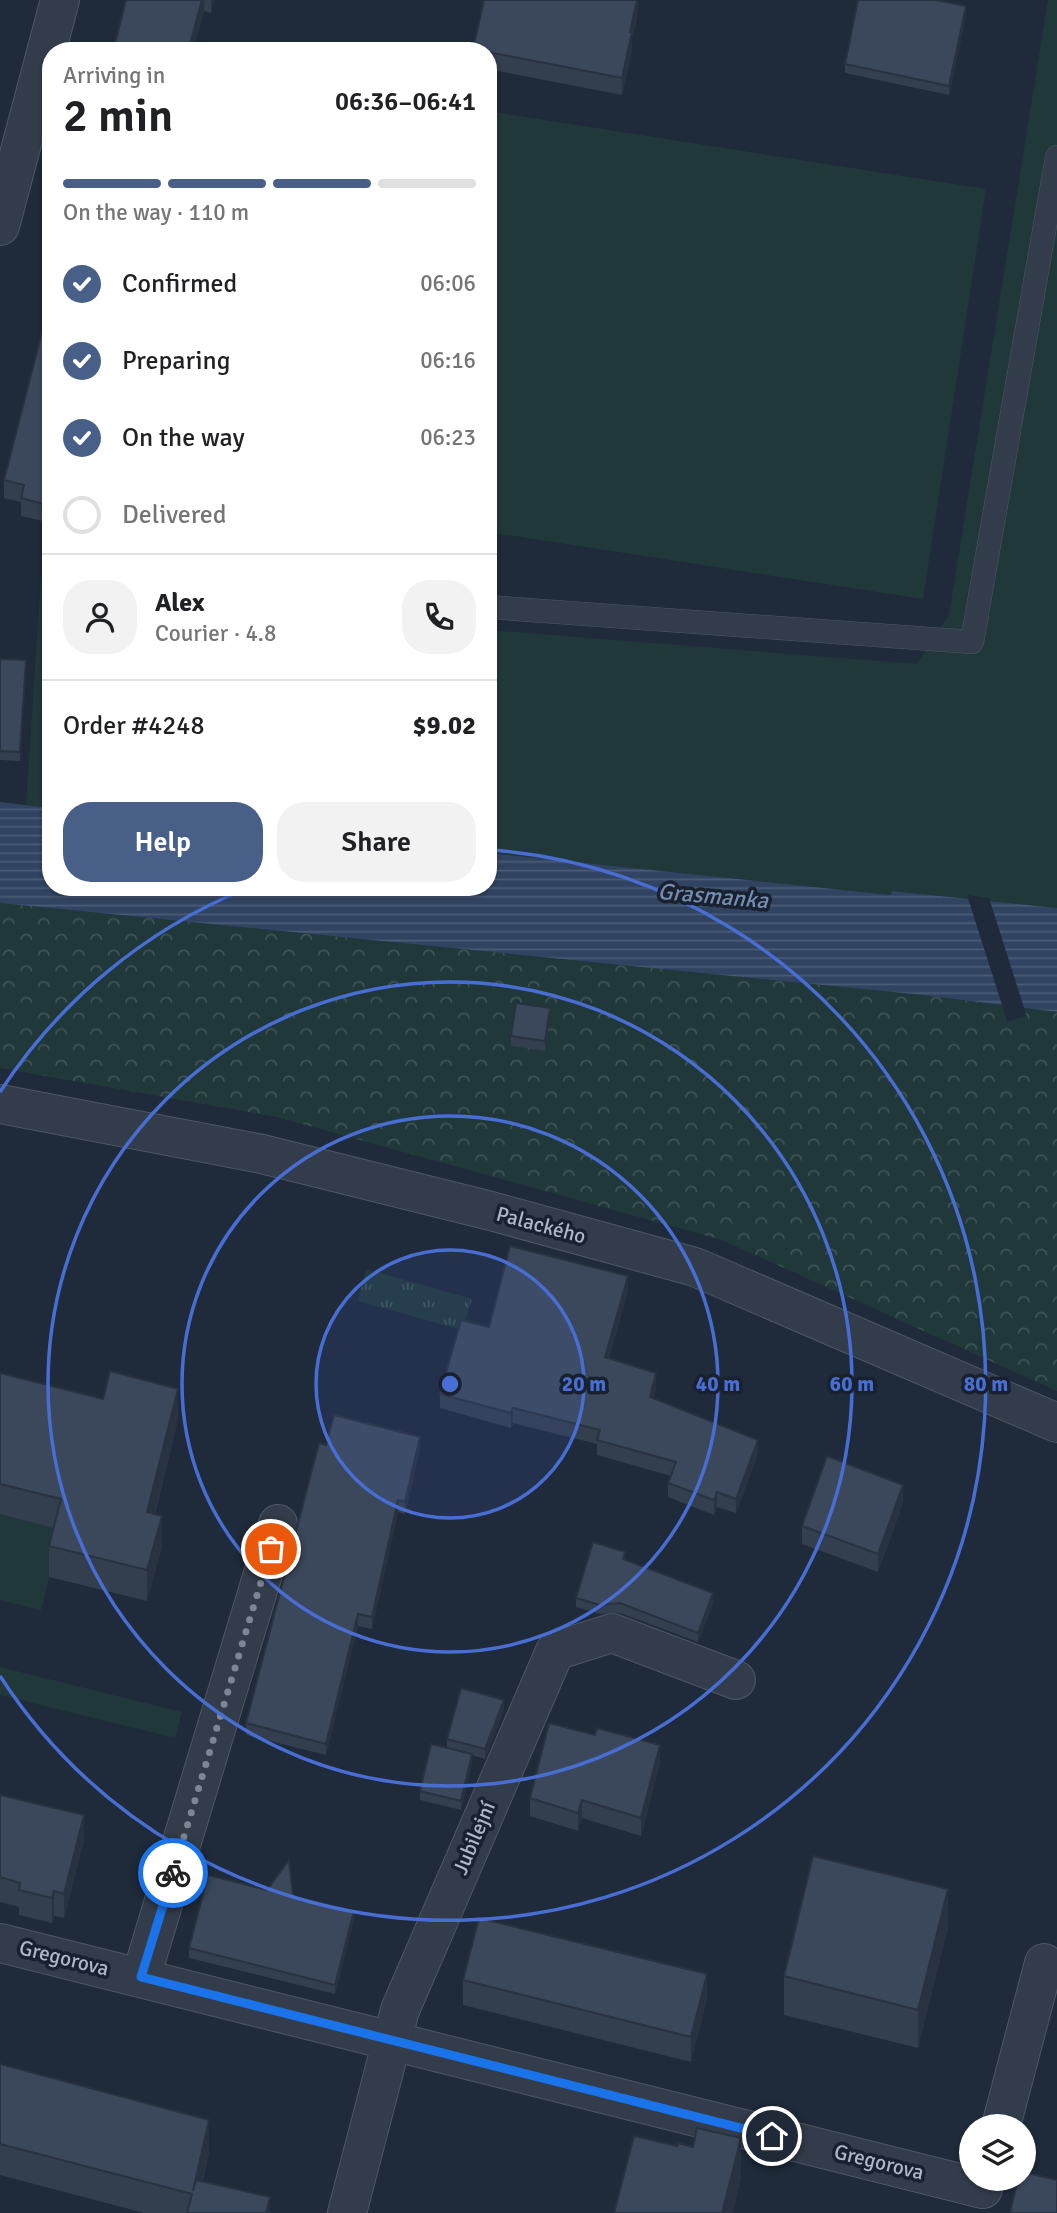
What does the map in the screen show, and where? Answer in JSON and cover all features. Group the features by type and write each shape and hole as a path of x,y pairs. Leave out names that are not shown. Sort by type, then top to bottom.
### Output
{"street":[{"path":"48,42 60,0"},
{"path":"2,211 42,65"},
{"name":"Palackého","path":"0,1104 262,1154 491,1211 695,1267 1057,1423"},
{"path":"141,1977 278,1524"},
{"name":"Jubilejní","path":"347,2213 400,2010 555,1651 612,1633 736,1680"},
{"name":"Gregorova","path":"0,1943 393,2040 982,2193"},
{"path":"1004,2114 1044,1963"}],"lane":[{"path":"497,608 972,642 1049,243 1057,157"}],"green space":[{"path":"1048,0 1057,0 1057,908 893,891 892,895 497,854 497,631 917,664 949,615"},
{"path":"497,112 986,189 923,599 497,533"},
{"path":"41,577 42,577 42,806 26,805"},
{"path":"0,903 923,995 1002,1005 1007,1022 1026,1016 1024,1007 1057,1012 1057,1391 722,1240 277,1117 0,1068"},
{"path":"366,1269 472,1299 462,1330 358,1301"},
{"path":"0,1514 61,1529 41,1610 0,1600"},
{"path":"0,1667 182,1712 175,1738 0,1695"}],"water":[{"name":"Grasmanka","path":"0,802 42,807 42,896 497,896 497,854 891,895 892,891 1057,908 1057,1012 923,995 0,903"}],"pier":[{"path":"967,895 989,898 1025,1011 1003,1008"}],"building":[{"path":"126,0 202,0 190,42 115,42"},
{"path":"484,0 637,0 622,78 497,54 497,42 475,42"},
{"path":"858,0 936,0 966,6 949,86 845,64"},
{"path":"42,332 42,504 21,498 24,485 4,480"},
{"path":"0,659 26,660 20,752 0,751"},
{"path":"516,1003 550,1008 545,1041 511,1036"},
{"path":"510,1246 628,1276 605,1357 656,1373 650,1397 758,1440 736,1499 717,1492 714,1500 668,1483 676,1462 597,1440 600,1430 513,1408 511,1413 440,1394 461,1320 489,1327"},
{"path":"110,1371 178,1389 147,1512 162,1516 147,1570 49,1546 61,1499 0,1484 0,1373 103,1399"},
{"path":"334,1415 420,1437 405,1502 398,1500 372,1617 358,1614 326,1744 246,1723 319,1443 326,1445"},
{"path":"827,1456 903,1485 878,1554 802,1526"},
{"path":"593,1542 625,1552 623,1559 713,1593 698,1633 620,1603 600,1605 576,1598"},
{"path":"461,1688 504,1700 485,1749 447,1739"},
{"path":"549,1723 595,1735 597,1728 660,1745 641,1818 582,1800 578,1813 530,1798"},
{"path":"431,1744 472,1754 461,1801 420,1791"},
{"path":"0,1795 84,1815 64,1894 54,1891 52,1898 19,1890 20,1883 0,1877"},
{"path":"813,1856 948,1889 918,2010 784,1976"},
{"path":"289,1860 293,1896 354,1911 335,1985 189,1948 208,1875 267,1890"},
{"path":"479,1918 707,1974 691,2037 463,1980"},
{"path":"0,2064 209,2120 193,2191 196,2180 270,2197 266,2213 187,2213 192,2194 0,2144"},
{"path":"697,2128 741,2138 722,2213 614,2213 634,2136 693,2147"},
{"path":"1036,2175 1057,2180 1057,2213 1010,2213 1015,2191 1036,2191"}],"way so far":[{"path":"173,1873 271,1549"}],"route":[{"path":"173,1873 141,1977 772,2136"}]}
